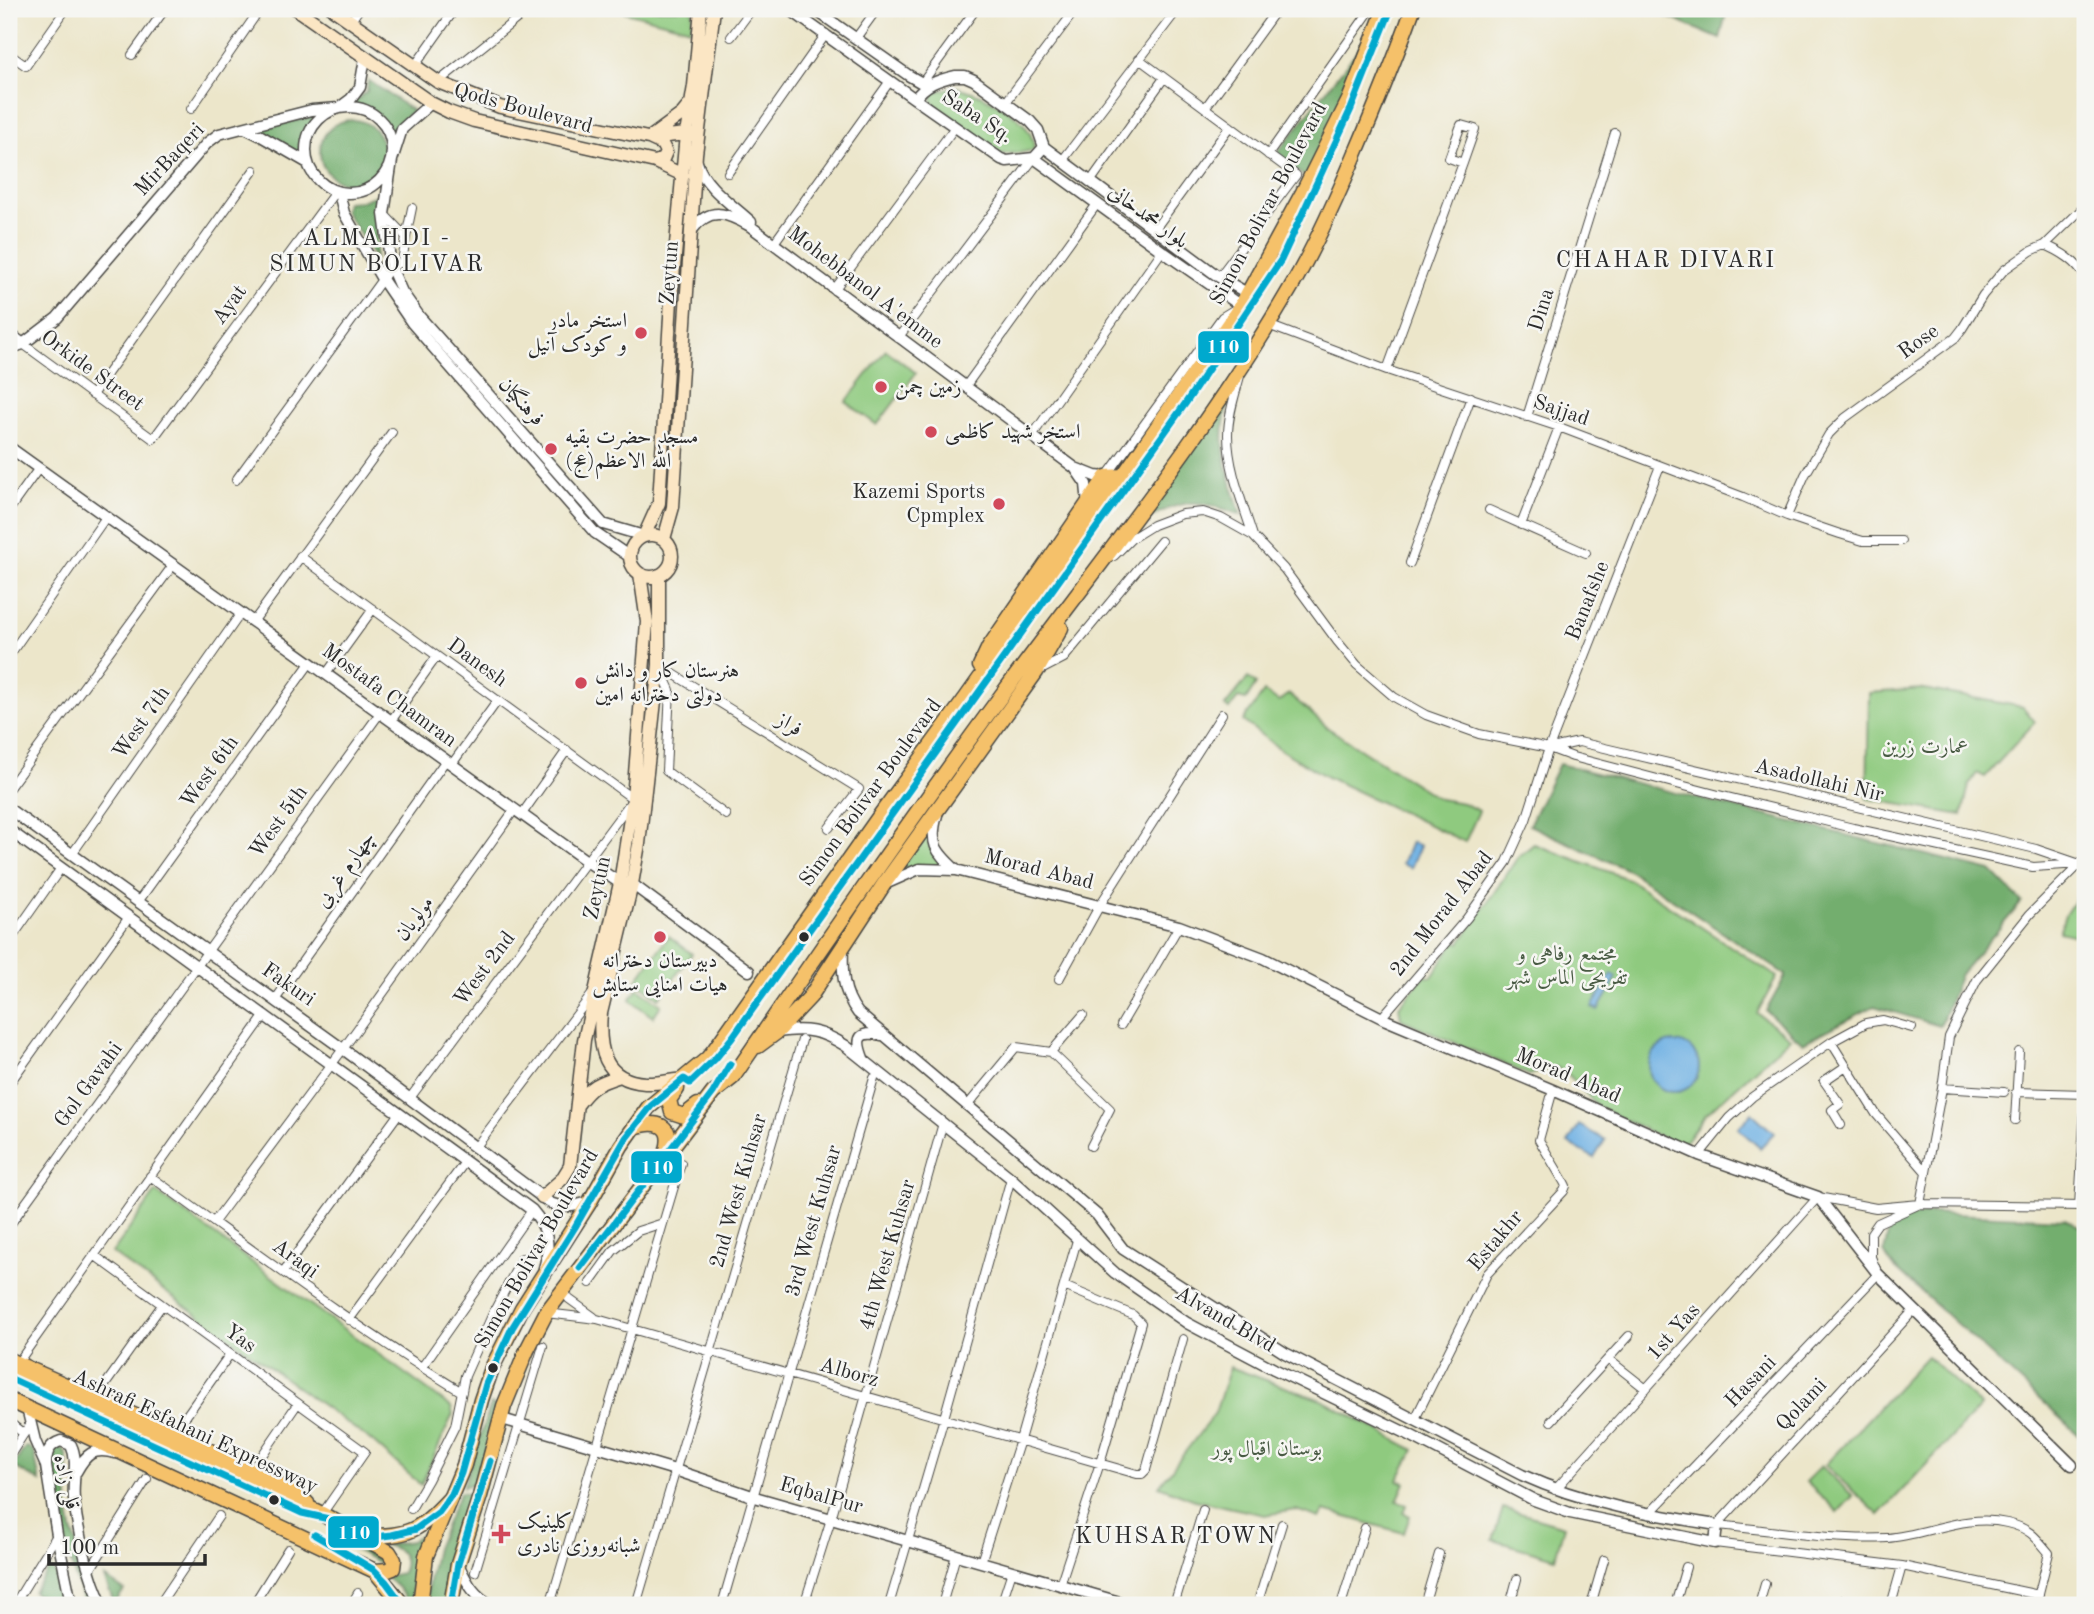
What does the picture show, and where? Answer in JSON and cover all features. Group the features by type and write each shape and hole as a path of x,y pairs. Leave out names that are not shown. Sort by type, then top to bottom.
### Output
{"main road":[{"name":"Qods Boulevard","path":"296,9 431,103 449,112 474,121 655,162 683,175"},
{"name":"Qods Boulevard","path":"333,9 438,82 500,107 648,138 685,134 699,136"},
{"name":"Zeytun","path":"645,536 659,503 671,300 685,134 701,9"},
{"name":"Zeytun","path":"664,539 673,507 696,154 714,9"},
{"name":"Simon Bolivar Boulevard","path":"420,1605 426,1556 470,1446 481,1399 492,1368 522,1308 621,1146 648,1108 707,1059 715,1049 1123,476 1244,299 1303,192 1349,100 1385,9"},
{"name":"Simon Bolivar Boulevard","path":"451,1605 458,1564 480,1496 504,1406 546,1313 713,1093 733,1077 957,757 1086,586 1242,367 1305,262 1332,208 1373,113 1413,9"},
{"path":"648,138 682,114 691,102"},
{"path":"648,138 661,143 666,149 664,158 655,162"},
{"path":"671,300 687,301"},
{"path":"966,698 989,647 1106,477 1123,476"},
{"path":"651,535 664,539 671,549 671,562 659,575 652,577 640,574 630,558 634,544 651,535"},
{"name":"Zeytun","path":"620,1076 607,1063 600,1047 600,1030 626,883 634,799 647,622 640,574"},
{"name":"Zeytun","path":"542,1197 562,1179 570,1166 584,1040 594,990 639,844 659,665 659,575"},
{"path":"751,1051 777,1032 810,998 884,884 1036,672 1086,586"},
{"path":"577,1106 587,1091 596,1084 620,1076 634,1082 647,1083 684,1079"},
{"path":"684,1079 669,1100 670,1108 676,1114 688,1115 713,1093"},
{"path":"635,1127 647,1123 656,1124 668,1132 670,1138 666,1154"},
{"path":"11,1364 174,1433 252,1470 291,1491 321,1514"},
{"name":"Ashrafi Esfahani Expressway","path":"11,1364 362,1536 389,1552 394,1560 393,1568 375,1571"},
{"path":"9,1400 375,1571 403,1605"},
{"path":"362,1536 385,1536 415,1530 424,1525 450,1498"}],"street":[{"path":"9,54 26,66 66,9"},
{"path":"132,55 165,9"},
{"path":"191,109 260,9"},
{"path":"351,21 359,9"},
{"path":"414,66 455,9"},
{"path":"438,82 529,9"},
{"path":"731,37 752,9"},
{"path":"789,9 915,99"},
{"path":"814,9 925,84 976,9"},
{"path":"856,38 877,9"},
{"path":"1006,102 1076,9"},
{"path":"1062,162 1178,9"},
{"path":"1205,108 1277,9"},
{"path":"1268,155 1371,9"},
{"path":"727,173 826,34"},
{"path":"365,58 360,86 351,99 318,120 312,129 306,151 307,163 323,185 337,192 356,193 379,182 387,172 402,129 431,103"},
{"path":"1139,60 1296,175 1219,276"},
{"name":"Saba Sq.","path":"955,76 974,80 1030,121 1038,130 1044,148 1034,158 1007,161 1001,159 915,99 925,84 955,76"},
{"path":"1090,182 1164,78"},
{"path":"771,241 890,81"},
{"path":"339,108 353,107 367,111 379,119 388,131 393,145 392,160"},
{"name":"MirBaqeri","path":"9,349 23,344 57,318 207,143 219,134 312,110 339,108"},
{"path":"1387,370 1463,163 1475,129 1461,125 1449,158 1463,163"},
{"path":"1155,229 1230,126"},
{"path":"834,290 955,127"},
{"path":"245,128 307,163"},
{"name":"Dina","path":"1527,417 1615,133"},
{"name":"بلوار محمدخانی","path":"1044,148 1219,276 1244,299"},
{"path":"696,154 700,171 707,180 771,241"},
{"path":"898,338 1034,158"},
{"name":"بلوار محمدخانی","path":"1034,158 1162,251 1244,299"},
{"name":"فرهنگیان","path":"392,160 384,214 391,267 402,292 419,316 603,524 645,536"},
{"path":"92,395 254,170"},
{"name":"فرهنگیان","path":"337,192 344,213 382,279 412,323 595,533 630,558"},
{"name":"Ayat","path":"153,439 337,192"},
{"path":"965,387 1097,204"},
{"name":"Rose","path":"1787,516 1805,475 1829,435 1845,418 1955,338 1983,295 2004,270 2031,251 2045,245 2085,206"},
{"path":"236,480 391,267 402,262 412,208"},
{"path":"692,230 707,216 722,213 750,226 771,241"},
{"path":"384,214 406,237"},
{"name":"Mohebbanol A'emme","path":"771,241 1075,468 1095,476 1106,477"},
{"path":"2045,245 2060,251 2083,272 2085,278"},
{"path":"1032,436 1162,251"},
{"path":"1106,477 1222,317 1244,299"},
{"name":"Sajjad","path":"1268,325 1387,370 1559,428 1787,516 1863,541 1901,541"},
{"name":"Orkide Street","path":"9,333 153,439"},
{"name":"Asadollahi Nir","path":"1242,367 1228,434 1230,455 1253,536"},
{"path":"1410,563 1471,397"},
{"path":"1521,525 1559,428"},
{"path":"253,622 392,432"},
{"name":"Mostafa Chamran","path":"9,447 588,862 626,883 749,971"},
{"name":"Banafshe","path":"1549,748 1660,466"},
{"path":"9,510 39,468"},
{"path":"1075,468 1086,484 1088,504"},
{"path":"1489,510 1586,553"},
{"name":"Asadollahi Nir","path":"1086,586 1132,538 1153,525 1182,514 1203,512 1236,525 1253,536 1292,578 1352,660 1379,686 1426,715 1479,734 1549,748 1573,757 1733,798 2033,867 2083,865"},
{"path":"9,656 106,517"},
{"path":"1036,672 1064,658 1161,541"},
{"name":"Danesh","path":"300,556 634,799"},
{"path":"9,788 173,565"},
{"path":"326,674 373,609"},
{"name":"West 7th","path":"72,854 242,613"},
{"path":"391,721 437,656"},
{"name":"West 6th","path":"138,902 310,663"},
{"path":"659,665 670,691 666,771 726,815"},
{"name":"فراز","path":"659,665 859,789 830,828"},
{"name":"چهارم غربی","path":"275,1000 449,762 498,700"},
{"name":"West 5th","path":"197,965 380,713"},
{"path":"1059,979 1100,905 1222,714"},
{"name":"Asadollahi Nir","path":"1549,748 1579,742 2036,849 2083,865"},
{"name":"2nd Morad Abad","path":"1382,1017 1467,918 1507,862 1526,820 1549,748"},
{"name":"مولویان","path":"214,1222 518,812 567,750"},
{"name":"West 2nd","path":"410,1098 634,799"},
{"path":"940,805 933,828 934,843 938,853 956,870"},
{"name":"Fakuri","path":"9,809 343,1049 542,1197"},
{"name":"Fakuri","path":"9,830 532,1210"},
{"path":"1920,1204 1949,1037 1977,980 2030,914 2083,865"},
{"path":"9,942 61,868"},
{"name":"Morad Abad","path":"884,884 919,869 956,870 1179,926 1263,958 1382,1017 1699,1155 1818,1197"},
{"path":"9,1084 129,917"},
{"path":"1121,1025 1179,926"},
{"name":"Alvand Blvd","path":"843,947 842,974 845,990 858,1013 1097,1215 1123,1249 1285,1353 1522,1475 1555,1490 1605,1504 1717,1525"},
{"name":"Gol Gavahi","path":"9,1226 197,965"},
{"path":"475,1148 594,990"},
{"path":"11,1364 94,1255 265,1015"},
{"path":"1051,1052 1083,1015"},
{"path":"1699,1155 1729,1118 1752,1097 1831,1042 1866,1023 1883,1020 1912,1028"},
{"name":"Alvand Blvd","path":"777,1032 799,1029 821,1033 833,1037 863,1058 1011,1178 1115,1273 1187,1323 1408,1434 1513,1491 1570,1513 1715,1543"},
{"path":"863,1058 858,1044 859,1038 863,1034 882,1035"},
{"name":"2nd West Kuhsar","path":"636,1605 802,1040"},
{"path":"1831,1042 1889,1131 1925,1171"},
{"path":"967,1106 1016,1047 1051,1052 1110,1109 1091,1146"},
{"path":"2014,1120 2020,1052"},
{"path":"1841,1125 1832,1110 1840,1104 1825,1081 1846,1066"},
{"name":"3rd West Kuhsar","path":"722,1605 874,1078"},
{"path":"1942,1088 2004,1092"},
{"name":"Estakhr","path":"1415,1419 1487,1274 1564,1191 1566,1186 1539,1140 1553,1090"},
{"path":"2016,1092 2085,1094"},
{"path":"1818,1197 1876,1208 1920,1204 2082,1206 2085,1105"},
{"path":"283,1272 399,1112"},
{"name":"4th West Kuhsar","path":"804,1605 831,1519 943,1123"},
{"path":"349,1320 465,1162"},
{"path":"550,1605 681,1163"},
{"name":"Araqi","path":"150,1176 349,1320 462,1392"},
{"path":"889,1605 1011,1178"},
{"path":"542,1197 558,1207 589,1202"},
{"path":"1818,1197 1878,1274 2072,1465"},
{"name":"1st Yas","path":"1555,1490 1818,1197"},
{"path":"1878,1274 1871,1257 1871,1233 1878,1223 1920,1204"},
{"path":"422,1367 532,1210 542,1221 547,1237 547,1258 543,1274"},
{"path":"590,1283 622,1244 638,1231 663,1223"},
{"path":"981,1562 1020,1440 1077,1240"},
{"name":"Yas","path":"94,1255 365,1452 321,1514"},
{"path":"411,1509 455,1426 465,1376 494,1311 522,1258"},
{"name":"Hasani","path":"1649,1514 1878,1274"},
{"path":"1060,1585 1100,1463 1141,1323 1133,1315 1064,1286"},
{"path":"563,1290 569,1299 597,1319"},
{"path":"95,1399 162,1305"},
{"name":"Qolami","path":"1717,1525 1914,1310"},
{"name":"Alborz","path":"546,1313 597,1319 631,1328 1137,1474 1142,1474 1146,1469 1183,1339"},
{"path":"1551,1421 1629,1336"},
{"path":"475,1572 543,1346"},
{"path":"174,1433 230,1354"},
{"path":"1608,1359 1646,1389"},
{"path":"252,1470 298,1403"},
{"name":"قلی زاده","path":"27,1408 27,1429 46,1466 57,1535 74,1605"},
{"name":"EqbalPur","path":"502,1419 675,1470 755,1497 1060,1585 1091,1600 1130,1605"},
{"path":"9,1422 27,1429 9,1457"},
{"path":"46,1466 49,1449 56,1443 66,1442 75,1453 74,1475"},
{"name":"قلی زاده","path":"102,1605 90,1570 76,1509 74,1475 90,1453 110,1451 131,1457"},
{"path":"1513,1491 1522,1475"},
{"path":"90,1570 147,1479"},
{"path":"1174,1605 1203,1510"},
{"path":"159,1605 219,1516"},
{"path":"2036,1605 2039,1595 2049,1553 2031,1531 2006,1522 1973,1520 1889,1538 1856,1538 1717,1525 1715,1543 1902,1566 2039,1595"},
{"path":"1256,1605 1282,1524"},
{"path":"1341,1605 1366,1528"},
{"path":"13,1605 57,1535"},
{"path":"253,1605 288,1549"},
{"path":"1424,1605 1439,1553"},
{"path":"942,1605 956,1555"},
{"path":"1591,1605 1604,1560"},
{"path":"458,1564 469,1587 492,1605"},
{"path":"1891,1605 1902,1566"},
{"path":"1675,1605 1686,1567"},
{"path":"1001,1605 1012,1571"},
{"path":"1510,1605 1517,1578"},
{"path":"1759,1605 1765,1584"},
{"path":"351,1605 358,1593"}],"green space":[{"path":"614,9 693,9 691,29"},
{"path":"1649,9 1727,9 1720,39"},
{"path":"1367,38 1323,143 1307,178 1275,156"},
{"path":"368,80 413,111 397,124 390,139 381,119 372,111 351,105 367,91"},
{"path":"957,87 980,95 1017,118 1032,138 1034,150 1001,154 932,101 933,92"},
{"path":"318,115 303,135 300,159 259,129"},
{"path":"346,120 358,120 375,129 382,140 382,164 375,175 358,184 346,184 334,179 325,170 320,158 320,146 325,134 334,125"},
{"path":"377,195 376,259 344,210 347,202 361,201"},
{"name":"زمین چمن","path":"886,350 916,373 877,425 846,402"},
{"path":"1232,392 1224,423 1224,454 1241,515 1210,505 1186,504 1167,509 1133,528"},
{"path":"1248,678 1256,684 1246,700 1238,698 1229,709 1225,706"},
{"name":"عمارت زرین","path":"1923,689 2023,707 2035,722 1985,777 1977,773 1969,785 1962,815 1867,799 1869,693"},
{"path":"1264,692 1279,702 1289,694 1328,728 1439,799 1463,803 1479,811 1465,842 1327,777 1281,750 1243,721"},
{"path":"1559,764 1991,871 2022,902 1960,974 1940,1026 1874,1006 1803,1043 1766,1011 1786,975 1630,871 1529,825"},
{"path":"928,828 931,848 942,865 899,872"},
{"name":"مجتمع رفاهی و تفریحی الماس شهر","path":"1534,844 1628,879 1777,977 1757,1013 1790,1038 1705,1115 1681,1147 1598,1107 1567,1073 1556,1067 1529,1075 1401,1019 1399,1006 1424,976 1432,977 1455,941 1460,943 1518,857"},
{"path":"2085,884 2085,938 2059,932 2065,915"},
{"path":"669,936 692,954 659,998 636,981"},
{"path":"638,988 661,1005 653,1017 630,1000"},
{"path":"156,1192 451,1407 453,1414 421,1485 373,1442 112,1253"},
{"path":"1932,1213 2065,1219 2085,1229 2085,1433 2081,1437 1890,1263 1884,1252 1890,1225 1906,1217"},
{"path":"1927,1356 1981,1406 1879,1515 1825,1465"},
{"name":"بوستان اقبال پور","path":"1230,1367 1324,1401 1414,1450 1398,1480 1405,1483 1397,1501 1407,1505 1404,1513 1410,1516 1404,1533 1324,1511 1320,1518 1296,1510 1265,1515 1195,1500 1159,1486 1215,1413"},
{"path":"491,1404 498,1407 474,1492 472,1484 463,1487"},
{"path":"26,1446 34,1451 40,1482 13,1466"},
{"path":"59,1447 67,1457 68,1507 72,1530 96,1605 85,1605 68,1555 51,1455"},
{"path":"1821,1466 1853,1496 1838,1512 1806,1482"},
{"path":"460,1492 473,1497 452,1563 445,1605 426,1605 436,1548"},
{"path":"1503,1508 1564,1526 1555,1558 1493,1540"},
{"path":"431,1527 418,1555 410,1605 398,1588 382,1573 388,1576 402,1573 405,1562 399,1551 385,1545 411,1541"},
{"path":"342,1537 384,1557 386,1563 382,1564 340,1542"},
{"path":"49,1568 55,1572 63,1605 53,1605 33,1592"},
{"path":"104,1577 124,1590 115,1603 119,1605 115,1605"}],"water":[{"path":"1411,842 1420,846 1411,868 1402,864"},
{"path":"1612,974 1617,977 1598,1010 1592,1007"},
{"path":"1674,1042 1691,1050 1699,1067 1691,1084 1674,1092 1657,1084 1649,1067 1657,1050"},
{"path":"1752,1113 1774,1133 1760,1148 1738,1128"},
{"path":"1579,1125 1605,1140 1594,1158 1568,1143"}],"transit line":[{"name":"110","path":"9,1378 302,1513 329,1519 357,1534 375,1537 416,1529 439,1512 452,1494 461,1473 486,1384 512,1328 626,1138 651,1106 684,1079 690,1083 732,1038 1185,404 1281,260 1351,109 1391,9"},
{"name":"110","path":"580,1268 713,1093 730,1064"},
{"name":"110","path":"451,1605 458,1564 490,1461"},
{"name":"110","path":"315,1535 374,1570 403,1605"}],"place":[{"name":"استخر مادر و کودک آنیل","path":"641,333"},
{"name":"زمین چمن","path":"881,387"},
{"name":"استخر شهید کاظمی","path":"931,432"},
{"name":"مسجد حضرت بقیه الله الاعظم(عج)","path":"551,449"},
{"name":"Kazemi Sports Cpmplex","path":"999,504"},
{"name":"هنرستان کار و دانش دولتی دخترانه امین","path":"581,683"},
{"name":"دبیرستان دخترانه هیات امنایی ستایش","path":"660,937"},
{"name":"کلینیک شبانه‌روزی نادری","path":"501,1534"}],"district":[{"name":"ALMAHDI - SIMUN BOLIVAR","path":"377,251"},
{"name":"CHAHAR DIVARI","path":"1666,260"},
{"name":"KUHSAR TOWN","path":"1176,1536"}]}
